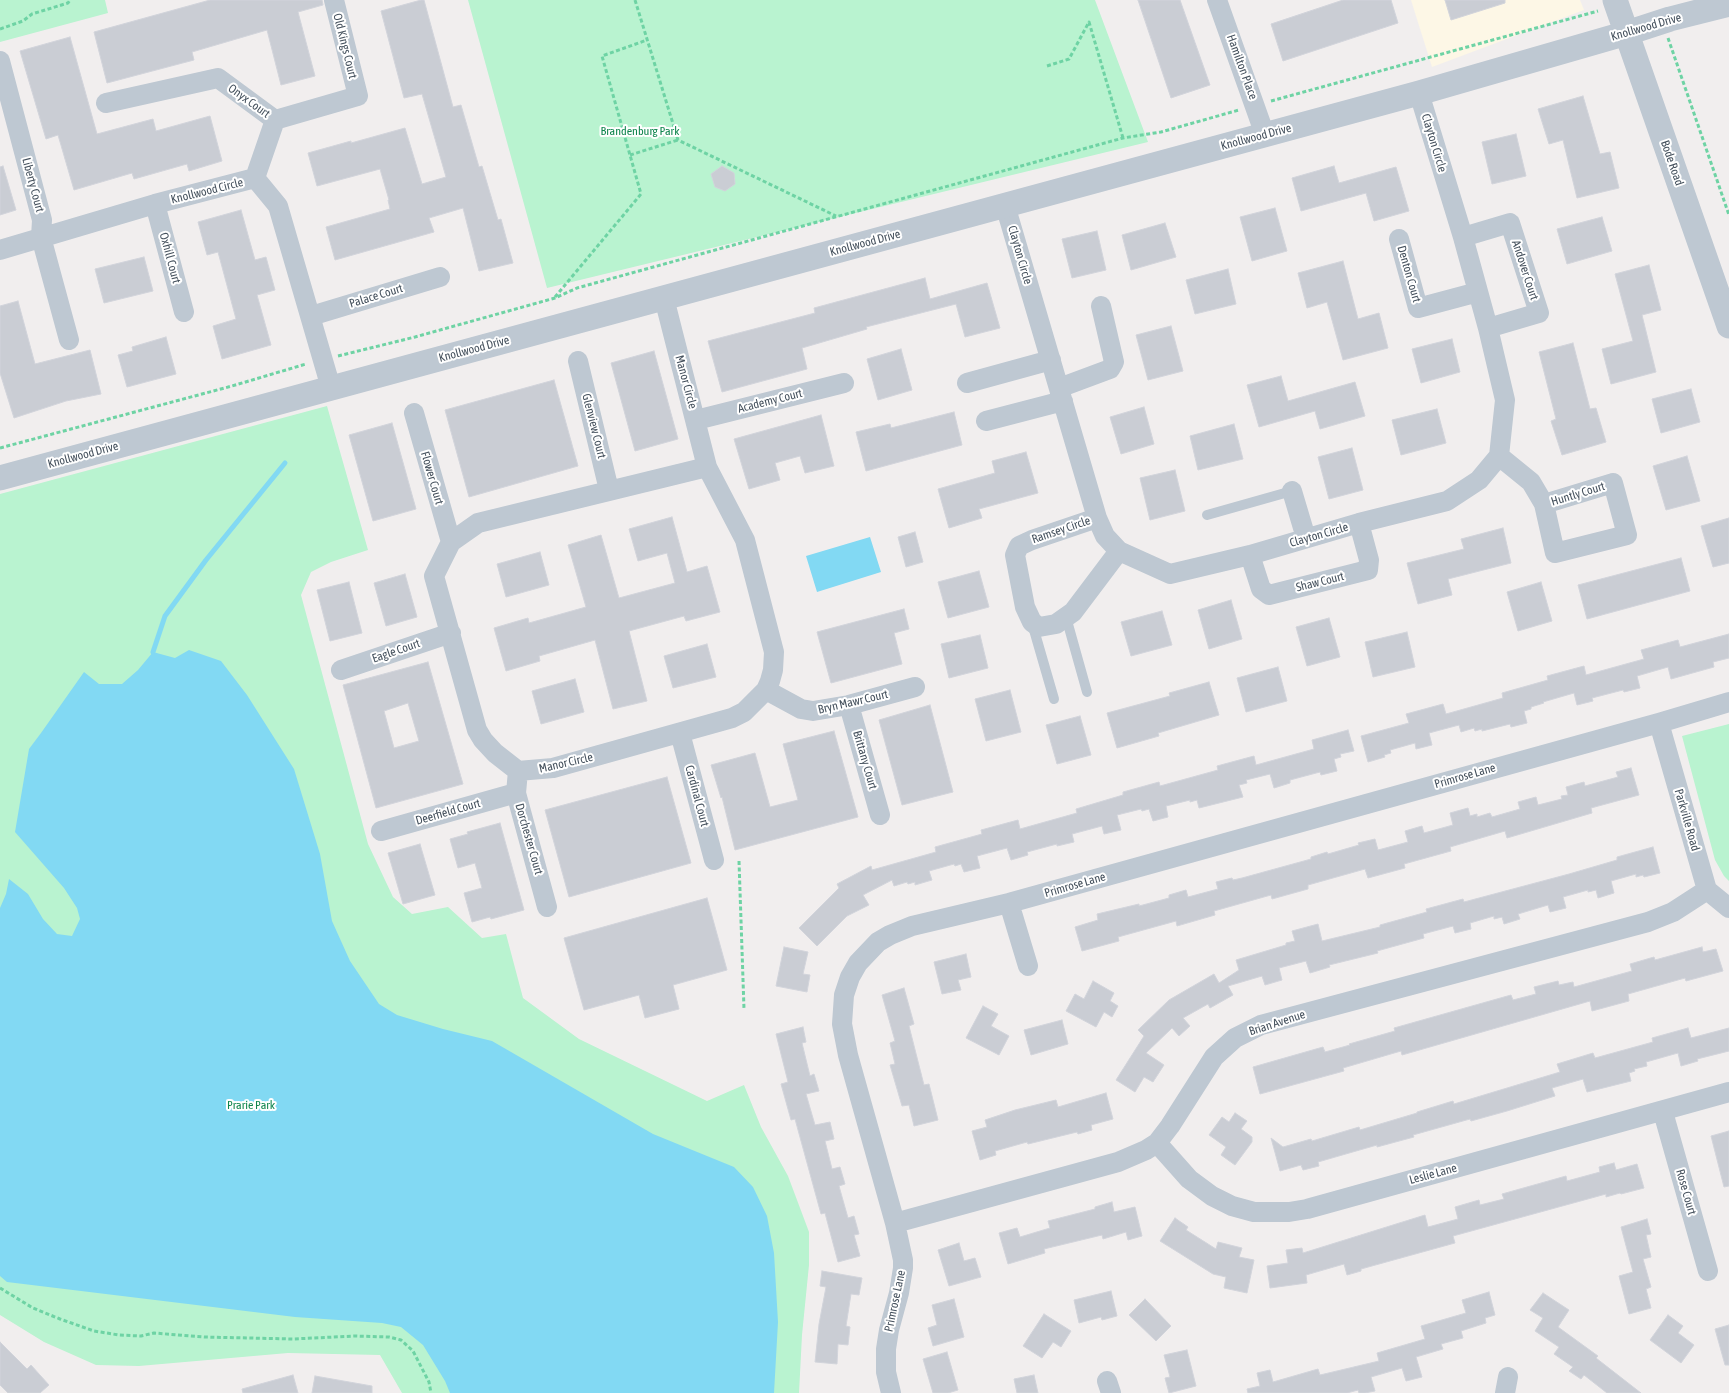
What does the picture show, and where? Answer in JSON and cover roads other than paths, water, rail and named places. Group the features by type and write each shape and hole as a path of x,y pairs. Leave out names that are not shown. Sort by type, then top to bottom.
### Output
{"street":[{"name":"Old Kings Court","path":"275,120 358,96 334,0"},
{"name":"Bode Road","path":"1615,0 1729,326"},
{"name":"Hamilton Place","path":"1222,1 1265,135"},
{"name":"Knollwood Drive","path":"0,478 1419,93 1670,19 1729,4"},
{"name":"Liberty Court","path":"0,61 42,220 41,237 69,340"},
{"name":"Onyx Court","path":"106,103 218,78 275,120 255,178"},
{"name":"Clayton Circle","path":"1005,205 1097,518 1106,536 1119,551 1170,574 1250,555 1359,523 1447,501 1479,480 1499,456 1506,400 1463,237 1419,93"},
{"name":"Knollwood Circle","path":"0,250 155,204 255,178 278,206 332,388"},
{"name":"Oxhill Court","path":"155,204 184,312"},
{"name":"Andover Court","path":"1463,237 1510,223 1539,313 1488,328"},
{"name":"Denton Court","path":"1399,239 1418,308 1478,292"},
{"name":"Palace Court","path":"311,316 440,277"},
{"name":"Manor Circle","path":"518,771 552,768 732,718 744,712 766,690 773,670 774,652 745,540 707,466 664,298"},
{"path":"986,421 1061,394 1110,369 1114,362 1102,306"},
{"path":"967,383 1050,360"},
{"name":"Glenview Court","path":"578,361 610,490"},
{"name":"Academy Court","path":"696,420 844,383"},
{"name":"Flower Court","path":"414,413 451,542"},
{"name":"Huntly Court","path":"1499,456 1531,482 1544,504"},
{"path":"518,771 495,753 477,730 434,576 451,542 478,523 707,466"},
{"path":"1292,491 1306,538"},
{"name":"Ramsey Circle","path":"1032,622 1025,607 1015,556 1019,546 1097,518"},
{"name":"Shaw Court","path":"1250,555 1261,589 1269,595 1368,570 1369,560 1359,523"},
{"path":"1032,622 1039,626 1056,624 1073,612 1119,551"},
{"name":"Eagle Court","path":"341,670 451,632"},
{"name":"Bryn Mawr Court","path":"766,690 801,709 813,711 849,705 915,687"},
{"name":"Primrose Lane","path":"891,1393 886,1372 886,1349 903,1268 895,1223 844,1037 842,1010 844,994 850,977 864,955 878,942 912,926 1009,903 1729,702"},
{"name":"Brittany Court","path":"849,705 880,815"},
{"name":"Parkville Road","path":"1659,723 1707,890"},
{"name":"Cardinal Court","path":"680,733 714,860"},
{"name":"Dorchester Court","path":"518,771 516,793 547,907"},
{"name":"Deerfield Court","path":"381,831 516,793"},
{"path":"1707,890 1729,908"},
{"name":"Brian Avenue","path":"895,1223 1134,1156 1157,1143 1214,1057 1235,1038 1253,1029 1280,1020 1648,922 1673,912 1707,890"},
{"path":"1009,903 1028,966"},
{"name":"Leslie Lane","path":"1157,1143 1190,1179 1212,1196 1232,1206 1254,1212 1289,1212 1326,1204 1663,1112 1729,1092"},
{"name":"Rose Court","path":"1663,1112 1708,1271"}],"lane":[{"path":"1207,515 1292,491"},
{"path":"1066,617 1087,692"},
{"path":"1032,622 1054,699"}],"water":[{"path":"870,537 881,572 817,592 806,556"},
{"name":"Prarie Park","path":"189,650 221,661 247,695 294,769 320,854 332,921 350,961 379,1004 397,1015 492,1041 653,1134 734,1167 753,1187 767,1216 774,1253 778,1322 774,1393 450,1393 445,1381 423,1345 401,1327 382,1323 295,1317 7,1282 0,1276 0,908 6,894 9,879 28,894 43,919 57,934 72,936 80,919 77,908 64,888 15,832 29,749 84,672 99,684 122,684 138,670 153,652 175,658"}],"waterway":[{"path":"153,652 165,616 206,560 285,463"}],"park label":[{"name":"Brandenburg Park","path":"640,131"}]}
